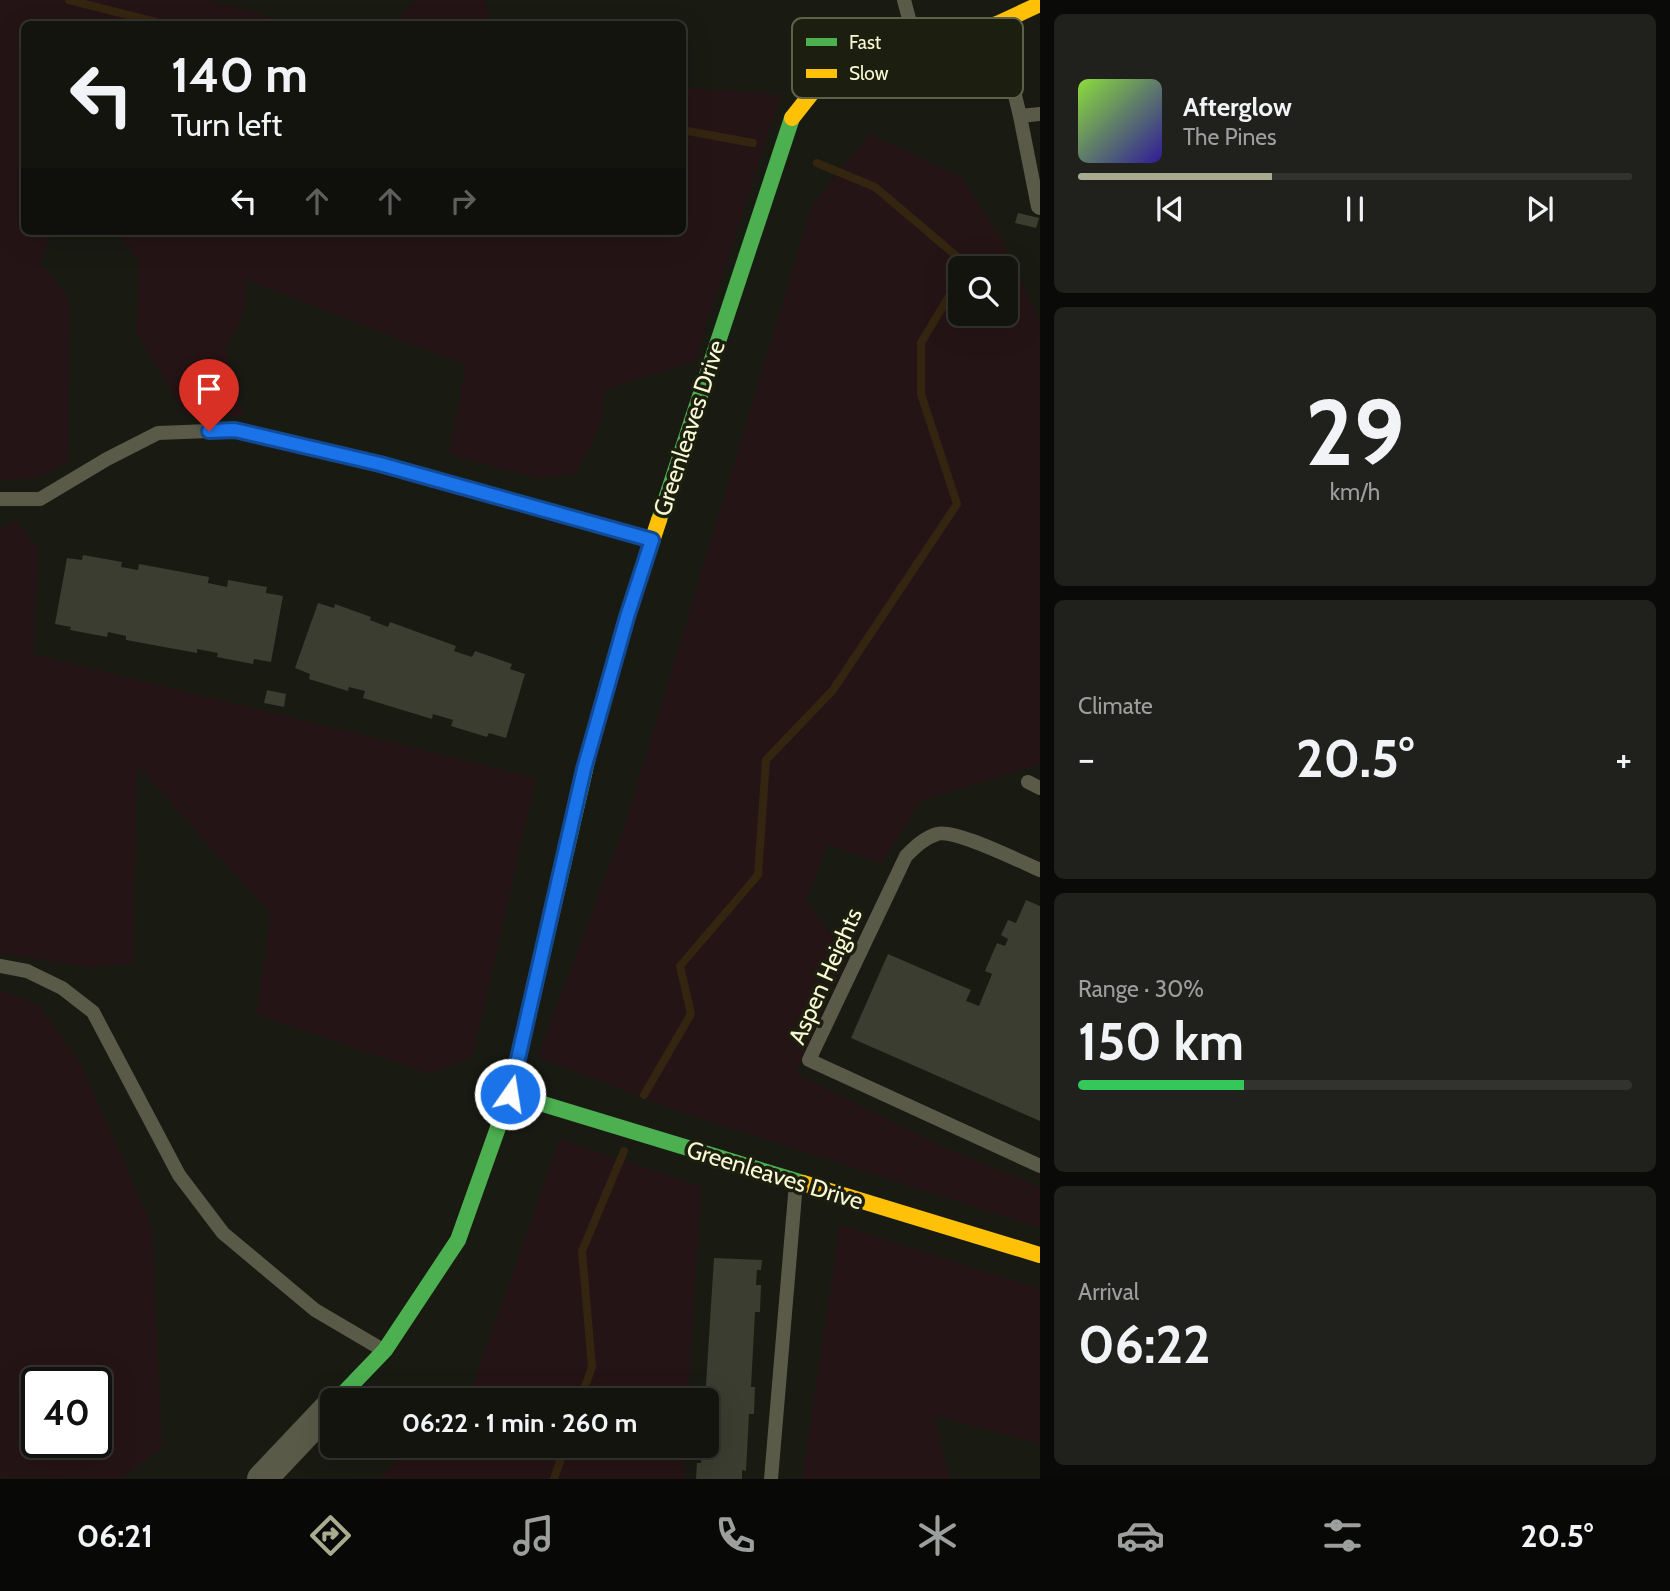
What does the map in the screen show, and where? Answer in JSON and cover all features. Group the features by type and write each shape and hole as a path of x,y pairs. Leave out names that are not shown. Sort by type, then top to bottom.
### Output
{"street":[{"name":"Greenleaves Drive","path":"1010,18 1040,4"},
{"name":"Greenleaves Drive","path":"349,1388 385,1350 458,1240 510,1094 584,769 627,617 791,120 809,98"},
{"name":"Greenleaves Drive","path":"510,1094 1040,1255"},
{"path":"262,1479 320,1418"}],"lane":[{"path":"904,0 909,18"},
{"path":"1016,98 1040,208"},
{"path":"1020,116 1040,114"},
{"path":"0,499 40,499 107,459 158,433 235,430 380,464 652,540"},
{"name":"Aspen Heights","path":"1040,870 956,835 940,832 922,841 906,856 809,1060 1040,1166"},
{"path":"0,965 27,971 62,988 93,1012 179,1175 223,1233 315,1310 385,1350"},
{"path":"771,1479 796,1181"}],"shaded area":[{"path":"0,0 207,0 287,21 21,21 21,235 51,235 40,262 69,298 68,462 36,478 0,480"},
{"path":"416,0 485,0 489,21 388,21 398,19"},
{"path":"686,87 781,95 695,361 606,389 600,427 576,474 539,478 449,455 466,365 247,280 243,317 226,348 243,416 186,415 136,333 139,262 120,235 686,235"},
{"path":"870,134 961,177 1001,238 1009,256 948,256 948,326 1018,326 1018,274 1040,321 1040,764 922,800 881,863 827,844 806,901 847,955 796,1073 945,1148 1040,1187 1040,1228 666,1107 538,1057 626,822 812,205"},
{"path":"16,519 38,549 33,654 536,778 473,1056 430,1074 256,1014 271,914 137,765 133,963 94,968 0,953 0,532"},
{"path":"0,991 37,1003 81,1064 152,1226 162,1448 121,1479 0,1477"},
{"path":"560,1139 701,1186 689,1388 468,1388 474,1382"},
{"path":"840,1225 1040,1289 1040,1444 934,1415 950,1479 802,1479"},
{"path":"400,1458 685,1458 684,1479 379,1479"}],"building":[{"path":"1018,213 1039,218 1036,228 1015,223"},
{"path":"83,555 122,562 121,567 138,570 139,564 209,577 208,583 227,587 228,580 267,587 266,593 283,596 271,662 254,659 253,664 217,657 218,653 197,649 197,653 126,640 126,636 108,632 107,637 70,630 71,627 55,624 67,558 82,560"},
{"path":"318,603 334,608 335,604 371,617 370,620 388,627 390,622 456,646 454,651 472,657 475,651 512,664 510,669 525,674 506,738 489,733 487,737 451,726 453,720 433,714 432,719 363,698 365,691 349,687 348,691 309,679 310,674 295,668"},
{"path":"267,690 286,694 284,707 264,703"},
{"path":"1026,900 1040,906 1040,1121 851,1038 888,954 971,990 966,1001 979,1006 992,974 985,971 997,943 1005,946 1008,939 1001,935 1008,920 1016,923"},
{"path":"714,1258 762,1260 761,1270 757,1270 756,1285 761,1285 760,1312 755,1312 751,1387 755,1387 754,1414 749,1414 746,1471 742,1470 742,1479 696,1479 697,1463 701,1463 701,1458 719,1458 719,1388 706,1388"}],"waterway":[{"path":"69,0 152,21"},
{"path":"686,131 753,143"},
{"path":"817,163 875,187 956,256"},
{"path":"644,1095 691,1014 680,966 758,875 766,760 833,690 957,504 921,394 921,343 948,298"},
{"path":"584,1388 592,1367 582,1251 624,1151"},
{"path":"554,1479 561,1458"}],"traffic: fast":[{"path":"659,520 792,118"},
{"path":"591,744 510,1094 803,1183"},
{"path":"349,1388 385,1350 458,1240 510,1094"}],"traffic: slow":[{"path":"1010,18 1040,4"},
{"path":"792,118 808,98"},
{"path":"591,744 627,617 659,520"},
{"path":"803,1183 1040,1255"}],"route":[{"path":"209,431 235,430 380,464 652,540 584,769 510,1094"}]}
